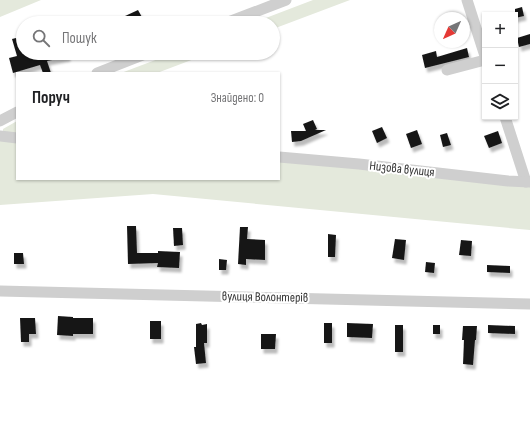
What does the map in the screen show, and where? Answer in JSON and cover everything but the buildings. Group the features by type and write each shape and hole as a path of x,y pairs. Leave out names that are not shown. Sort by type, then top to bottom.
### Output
{"street":[{"path":"244,16 286,0"},
{"path":"467,0 482,48"},
{"path":"100,72 130,60"},
{"path":"447,70 482,61"},
{"path":"0,121 16,113"},
{"name":"Низова вулиця","path":"280,157 528,182 506,120"},
{"path":"0,136 16,138"},
{"name":"вулиця Волонтерів","path":"0,291 530,304"}],"shaded area":[{"path":"0,0 41,0 0,17"},
{"path":"313,0 350,0 280,26 280,16 271,16"},
{"path":"155,60 191,60 160,72 124,72"},
{"path":"16,122 16,180 280,180 280,157 530,182 530,230 153,194 0,205 0,136 3,136 3,129"}]}
